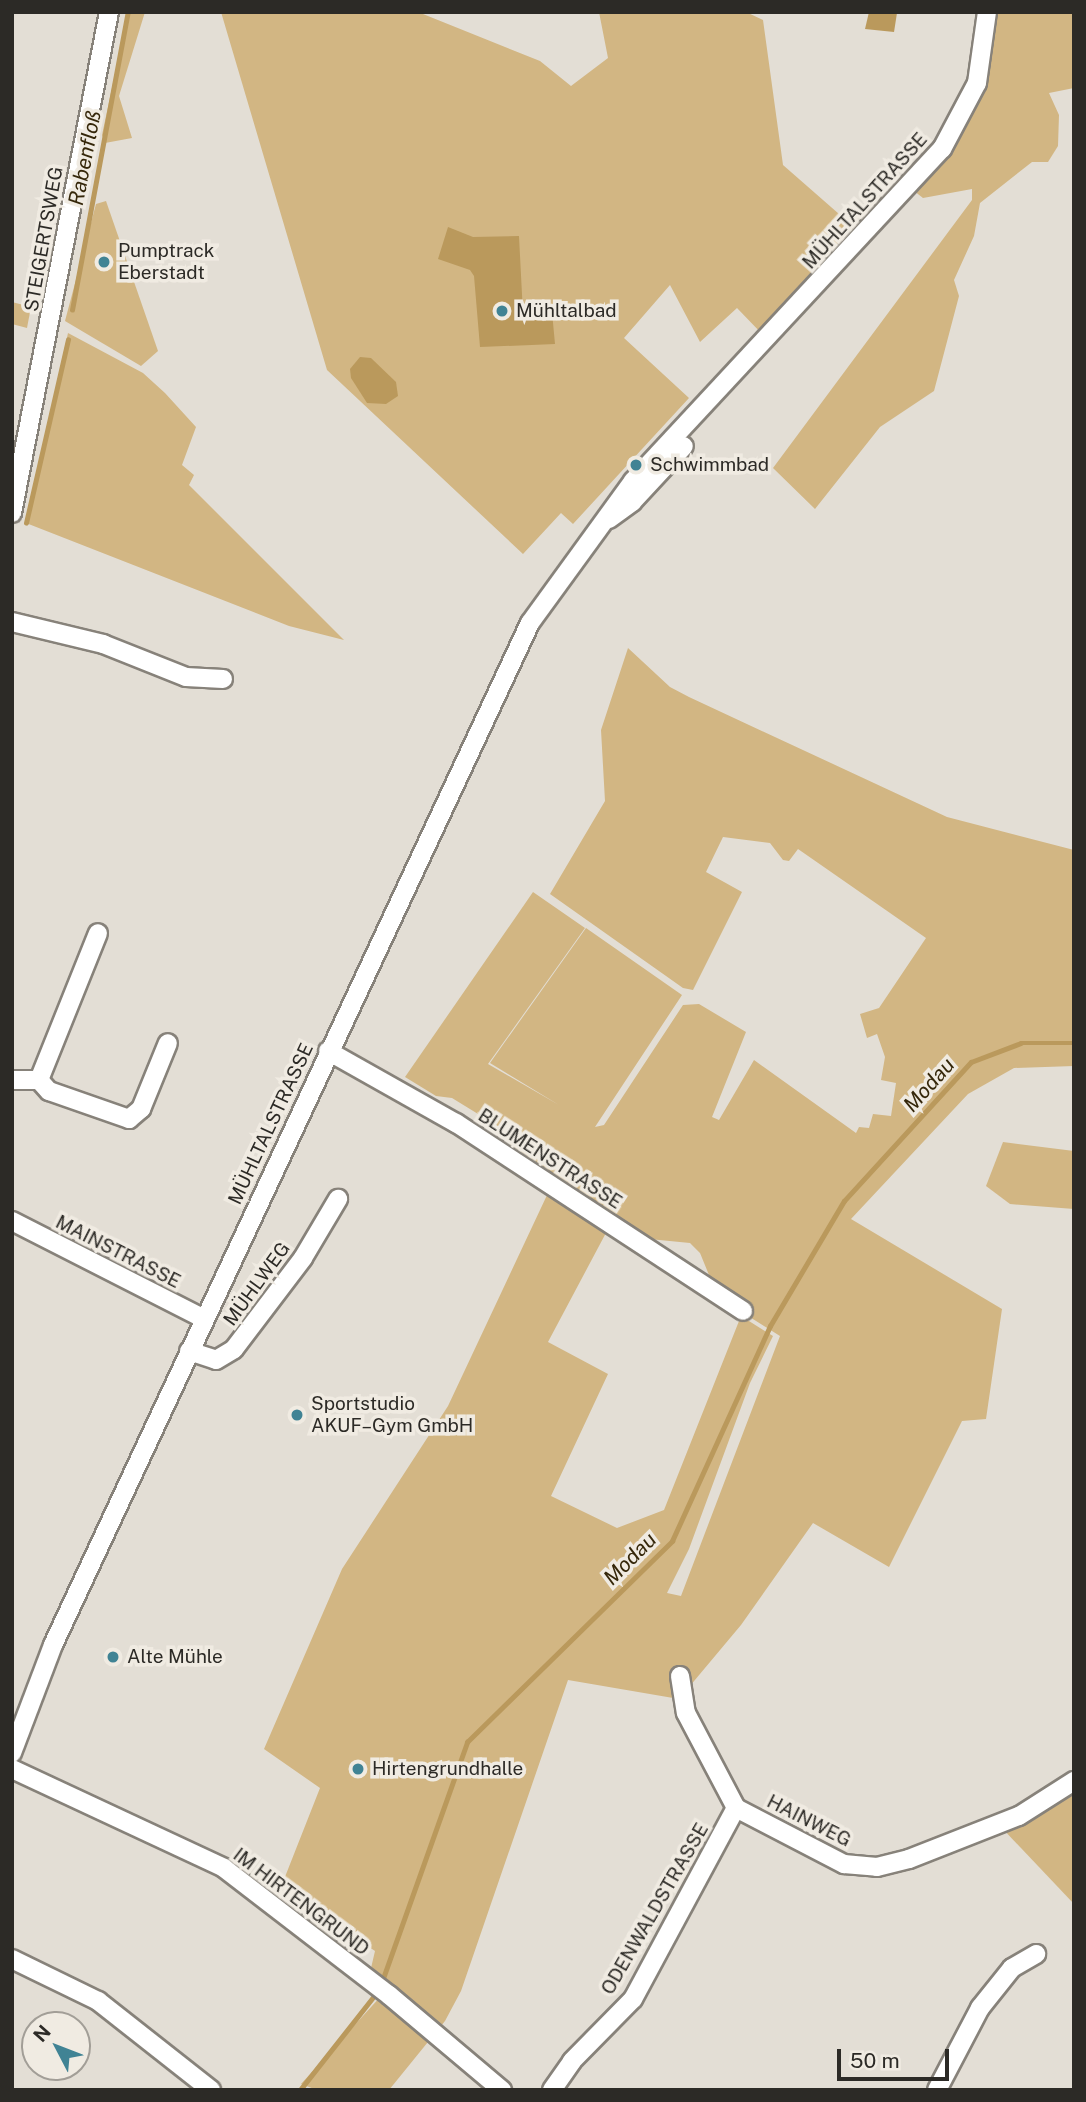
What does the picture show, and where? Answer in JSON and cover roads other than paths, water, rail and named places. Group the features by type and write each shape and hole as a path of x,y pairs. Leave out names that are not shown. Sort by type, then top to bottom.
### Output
{"street":[{"name":"STEIGERTSWEG","path":"12,513 109,12"},
{"name":"MÜHLTALSTRASSE","path":"12,1753 53,1645 530,623 596,527 633,481 909,187 954,132 980,74 987,12"},
{"path":"12,622 103,644 186,677 223,679"},
{"path":"39,1080 98,933"},
{"path":"39,1080 48,1091 129,1119 141,1109 168,1042"},
{"name":"BLUMENSTRASSE","path":"328,1051 456,1123 743,1311"},
{"path":"12,1080 39,1080"},
{"name":"MÜHLWEG","path":"189,1351 216,1360 234,1349 303,1258 338,1199"},
{"name":"MAINSTRASSE","path":"12,1222 204,1319"},
{"name":"HAINWEG","path":"680,1676 686,1713 736,1808 844,1864 877,1867 909,1859 1019,1816 1074,1782"},
{"name":"IM HIRTENGRUND","path":"12,1769 224,1868 390,1995 502,2090"},
{"name":"ODENWALDSTRASSE","path":"552,2090 572,2061 633,1999 736,1808"},
{"path":"939,2089 980,2008 1012,1968 1036,1954"},
{"path":"12,1959 98,2001 211,2090"}],"waterway":[{"name":"Rabenfloß","path":"72,310 128,12"},
{"name":"Rabenfloß","path":"26,523 68,340"},
{"name":"Modau","path":"381,1984 467,1742 672,1541 770,1326 844,1201 971,1062 1021,1043 1074,1043"},
{"name":"Modau","path":"300,2090 377,1992"}],"place":[{"name":"Pumptrack Eberstadt","path":"104,262"},
{"name":"Mühltalbad","path":"502,311"},
{"name":"Schwimmbad","path":"636,465"},
{"name":"Sportstudio AKUF–Gym GmbH","path":"297,1415"},
{"name":"Alte Mühle","path":"113,1657"},
{"name":"Hirtengrundhalle","path":"358,1769"}]}
